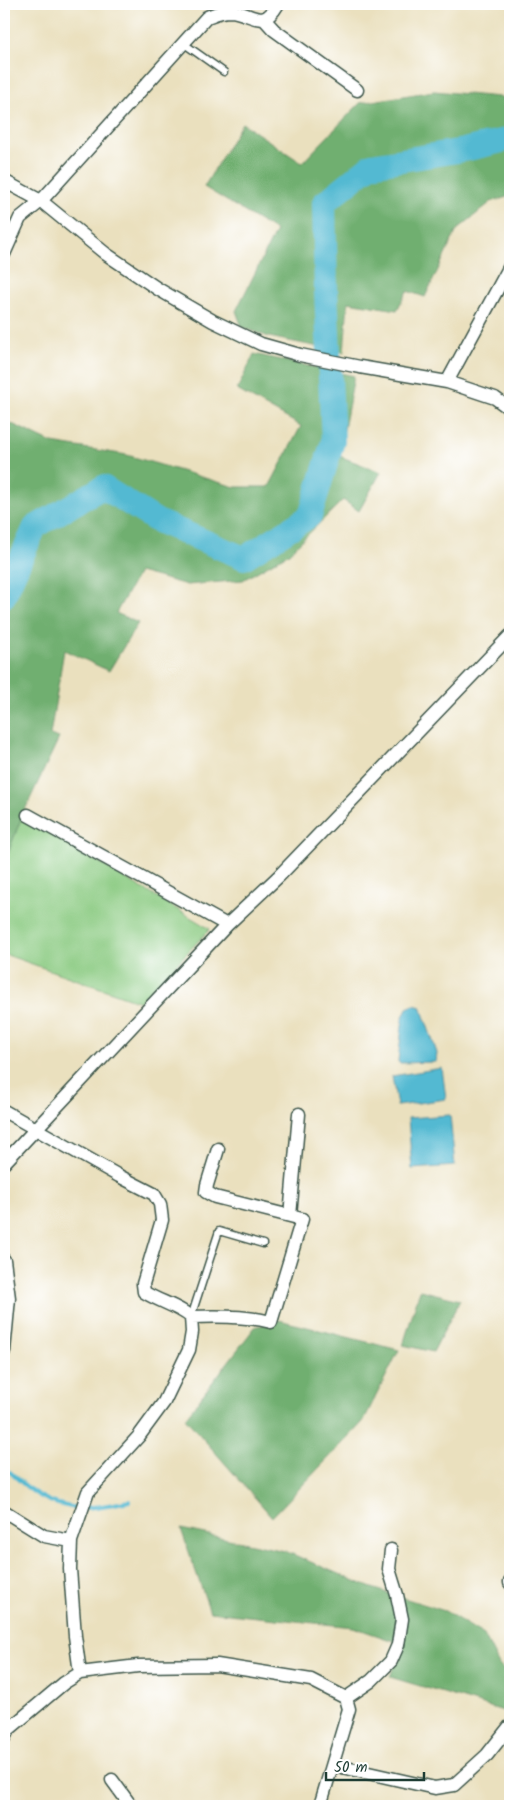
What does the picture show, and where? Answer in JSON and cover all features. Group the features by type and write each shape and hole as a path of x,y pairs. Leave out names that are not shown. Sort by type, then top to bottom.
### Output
{"street":[{"path":"4,254 20,218 41,201 207,17 220,12 232,11 256,19 264,19 272,14 278,4"},
{"path":"264,19 274,30 358,90"},
{"path":"4,181 41,201 106,254 158,289 213,321 261,344 300,355 447,382 494,398 510,409"},
{"path":"447,382 510,266"},
{"path":"4,1163 227,925 279,876 510,636"},
{"path":"28,815 227,925"},
{"path":"4,1111 35,1130 154,1194 160,1204 162,1220 143,1284 144,1292 180,1308 191,1317 208,1316 258,1319 271,1322 302,1219 215,1197 206,1192 218,1149"},
{"path":"290,1216 300,1114"},
{"path":"4,1260 9,1298 4,1351"},
{"path":"80,1673 70,1569 73,1536 88,1492 139,1436 164,1402 189,1350 192,1332 191,1317"},
{"path":"4,1511 44,1536 73,1536"},
{"path":"346,1698 371,1681 391,1661 398,1645 402,1619 398,1595 390,1569 391,1550"},
{"path":"4,1738 8,1730 64,1683 80,1673 138,1666 217,1665 311,1680 346,1698 349,1710 320,1806"},
{"path":"333,1766 435,1788 454,1785 486,1755 510,1726"},
{"path":"112,1780 131,1806"}],"lane":[{"path":"183,43 224,72"},
{"path":"191,1317 219,1231 263,1244"}],"green space":[{"path":"434,91 510,98 510,196 491,202 457,230 425,297 407,291 397,310 348,302 344,352 269,337 242,327 236,311 276,231 204,187 242,123 302,163 360,103"},
{"path":"254,354 354,376 339,456 381,472 359,511 343,500 289,553 243,580 187,585 139,572 116,613 138,623 109,671 64,650 50,735 59,738 22,816 4,863 4,436 10,423 52,443 127,455 235,487 269,487 301,426 237,390"},
{"path":"22,816 210,929 140,1002 4,954 4,863"},
{"path":"420,1290 460,1300 433,1352 403,1345"},
{"path":"279,1320 399,1350 363,1422 272,1517 185,1418 255,1327"},
{"path":"181,1529 285,1551 369,1587 445,1611 484,1635 499,1665 510,1676 510,1713 390,1677 402,1644 353,1627 210,1612"}],"water":[{"path":"414,1005 421,1007 437,1053 436,1062 399,1063 398,1061 403,1017 407,1008"},
{"path":"442,1068 446,1099 397,1106 392,1076"},
{"path":"450,1115 455,1166 412,1169 408,1118"}],"waterway":[{"path":"4,596 35,527 103,487 157,521 244,558 310,516 333,441 324,203 371,165 464,150 510,139"},
{"path":"10,1472 34,1493 61,1505 82,1508 129,1501"}]}
